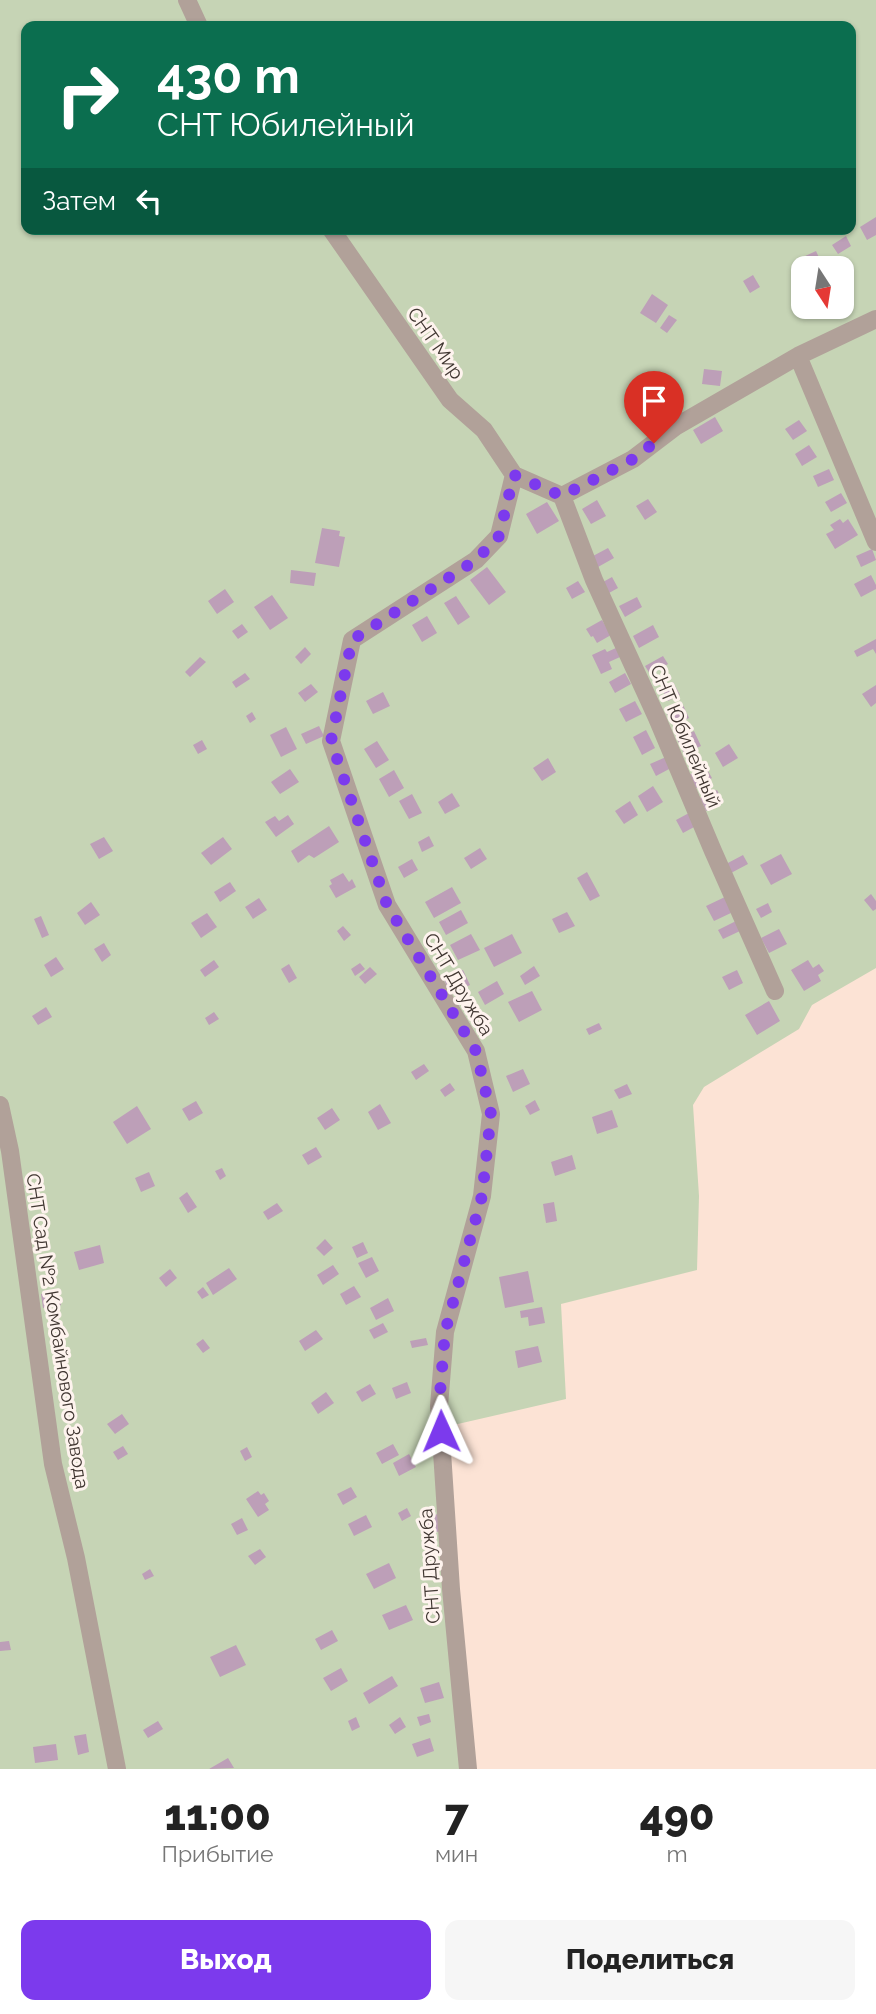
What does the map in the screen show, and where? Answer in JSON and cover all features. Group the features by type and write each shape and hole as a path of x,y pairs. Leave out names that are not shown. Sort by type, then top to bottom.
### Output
{"street":[{"path":"187,0 197,21"},
{"name":"СНТ Мир","path":"335,235 450,400 484,430 514,475"},
{"path":"514,475 562,496 633,459 675,427 798,356 876,319"},
{"path":"798,356 876,542"},
{"name":"СНТ Дружба","path":"468,1769 451,1589 439,1406 445,1332 482,1196 491,1114 476,1051 387,905 331,741 352,640 476,560 499,536 514,475"},
{"name":"СНТ Юбилейный","path":"562,496 594,580 775,991"},
{"name":"СНТ Сад №2 Комбайнового Завода","path":"0,1105 10,1151 53,1464 76,1558 117,1769"}],"green space":[{"path":"0,0 876,0 876,968 812,1005 799,1029 704,1087 693,1105 699,1196 697,1270 561,1304 566,1399 436,1429 462,1769 0,1769"}],"building":[{"path":"876,217 876,235 867,240 860,227"},
{"path":"846,236 851,246 838,254 832,245"},
{"path":"816,251 818,256 805,256"},
{"path":"753,275 760,287 750,293 743,281"},
{"path":"652,294 668,305 656,323 640,313"},
{"path":"669,315 677,320 667,333 660,328"},
{"path":"704,369 722,371 720,386 702,384"},
{"path":"715,417 723,431 701,444 693,430"},
{"path":"799,420 807,431 793,440 785,429"},
{"path":"809,445 817,457 802,466 795,454"},
{"path":"829,469 834,480 818,487 813,476"},
{"path":"841,493 847,503 831,512 825,502"},
{"path":"648,499 657,512 645,520 636,506"},
{"path":"597,500 606,516 591,524 582,509"},
{"path":"547,502 559,521 537,534 526,514"},
{"path":"840,519 843,523 848,519 858,535 835,549 826,534 834,530 830,525"},
{"path":"322,528 340,531 339,536 345,537 339,567 315,563"},
{"path":"608,548 614,558 598,567 593,556"},
{"path":"872,549 876,560 861,567 856,556"},
{"path":"487,567 506,592 489,605 470,580"},
{"path":"291,570 316,573 314,586 290,583"},
{"path":"871,575 876,589 861,597 854,584"},
{"path":"612,577 618,588 609,593 603,582"},
{"path":"578,581 585,592 572,599 566,588"},
{"path":"225,589 234,602 217,614 208,601"},
{"path":"272,595 288,618 270,630 254,607"},
{"path":"456,596 470,617 458,625 444,603"},
{"path":"637,597 642,607 625,617 619,606"},
{"path":"427,616 437,633 422,642 412,625"},
{"path":"602,620 611,635 597,643 586,629"},
{"path":"242,624 248,632 238,639 232,631"},
{"path":"653,625 659,637 639,648 633,636"},
{"path":"876,639 876,654 873,649 857,657 854,651"},
{"path":"305,647 311,654 301,664 295,657"},
{"path":"616,648 620,657 609,662 612,669 601,674 592,655 605,649 607,652"},
{"path":"663,656 668,664 650,674 645,666"},
{"path":"200,657 206,662 190,677 185,672"},
{"path":"245,673 250,679 236,688 232,682"},
{"path":"625,673 631,684 615,693 609,682"},
{"path":"673,682 680,695 668,701 661,688"},
{"path":"311,684 318,692 305,702 298,693"},
{"path":"876,685 876,703 871,707 862,694"},
{"path":"383,692 390,706 373,714 366,701"},
{"path":"635,701 642,714 626,722 619,709"},
{"path":"683,705 689,718 673,725 666,712"},
{"path":"252,712 256,719 250,723 246,716"},
{"path":"319,726 324,736 306,744 301,734"},
{"path":"286,727 297,749 281,757 270,735"},
{"path":"646,730 655,748 642,755 633,737"},
{"path":"694,731 701,746 684,754 677,739"},
{"path":"202,740 207,749 198,754 193,745"},
{"path":"377,741 389,760 376,768 364,749"},
{"path":"729,744 738,758 723,767 715,753"},
{"path":"666,757 671,768 656,776 650,764"},
{"path":"548,758 556,772 542,781 533,768"},
{"path":"705,766 712,778 696,788 689,775"},
{"path":"290,769 299,782 280,794 271,782"},
{"path":"394,770 404,788 389,797 379,779"},
{"path":"653,786 663,802 647,812 638,796"},
{"path":"717,790 723,802 706,811 700,798"},
{"path":"452,793 460,806 445,814 438,802"},
{"path":"412,794 422,813 409,819 399,801"},
{"path":"630,801 638,815 624,824 615,811"},
{"path":"689,813 696,826 683,833 676,820"},
{"path":"288,815 294,824 276,837 265,822 275,816 279,821"},
{"path":"329,826 339,842 314,858 309,855 298,863 291,851"},
{"path":"429,836 434,846 422,852 418,842"},
{"path":"104,837 113,851 99,859 90,844"},
{"path":"223,837 232,849 211,865 201,853"},
{"path":"480,848 487,859 471,869 464,858"},
{"path":"781,854 792,874 771,885 760,865"},
{"path":"743,855 748,864 731,873 726,864"},
{"path":"412,859 418,870 404,878 398,867"},
{"path":"587,872 600,896 590,901 577,878"},
{"path":"343,873 349,882 352,879 356,887 336,898 329,886 332,884 330,880"},
{"path":"230,882 236,891 220,902 214,892"},
{"path":"452,887 461,903 434,918 425,902"},
{"path":"871,894 876,901 876,909 873,911 864,900"},
{"path":"725,897 733,912 714,921 706,906"},
{"path":"259,898 267,910 253,919 245,907"},
{"path":"91,902 100,915 85,925 77,913"},
{"path":"768,903 772,912 761,918 756,909"},
{"path":"461,910 468,923 446,935 439,922"},
{"path":"567,912 575,926 559,933 552,919"},
{"path":"207,913 217,927 201,938 191,923"},
{"path":"41,916 49,935 42,938 34,919"},
{"path":"736,921 740,931 723,939 718,930"},
{"path":"343,926 351,935 344,941 337,931"},
{"path":"779,929 787,944 769,953 761,938"},
{"path":"471,934 480,950 458,960 450,945"},
{"path":"512,934 522,953 494,967 484,948"},
{"path":"104,943 111,955 102,962 94,949"},
{"path":"56,957 64,969 51,977 44,965"},
{"path":"214,960 219,967 205,977 200,970"},
{"path":"808,960 813,968 819,964 824,971 818,975 821,981 804,991 791,970"},
{"path":"360,963 365,969 355,976 351,969"},
{"path":"289,964 297,978 289,983 281,969"},
{"path":"534,966 540,976 525,985 520,976"},
{"path":"370,967 377,974 365,984 359,977"},
{"path":"463,970 470,985 451,994 444,980"},
{"path":"737,970 743,983 729,990 722,977"},
{"path":"497,981 504,994 485,1005 478,992"},
{"path":"532,991 542,1010 519,1022 508,1002"},
{"path":"769,1001 780,1021 757,1035 745,1015"},
{"path":"46,1007 52,1017 38,1025 32,1016"},
{"path":"214,1012 219,1019 209,1025 205,1018"},
{"path":"599,1023 602,1029 589,1035 586,1029"},
{"path":"424,1064 429,1071 416,1080 411,1072"},
{"path":"523,1069 530,1084 513,1092 506,1076"},
{"path":"450,1083 455,1090 445,1097 440,1090"},
{"path":"627,1084 632,1094 619,1099 614,1090"},
{"path":"535,1100 540,1110 530,1115 525,1106"},
{"path":"196,1101 203,1113 189,1121 182,1109"},
{"path":"380,1104 391,1123 378,1130 368,1112"},
{"path":"137,1106 151,1129 127,1144 113,1122"},
{"path":"332,1108 340,1120 325,1130 317,1118"},
{"path":"612,1110 618,1127 597,1134 592,1117"},
{"path":"316,1147 322,1157 308,1165 302,1155"},
{"path":"572,1155 576,1169 555,1176 551,1162"},
{"path":"222,1168 226,1176 220,1180 215,1171"},
{"path":"149,1172 155,1186 141,1192 135,1178"},
{"path":"187,1192 197,1207 188,1213 179,1198"},
{"path":"554,1202 557,1221 546,1223 543,1204"},
{"path":"277,1203 283,1211 268,1220 263,1212"},
{"path":"325,1239 333,1248 324,1256 316,1248"},
{"path":"363,1242 368,1253 357,1258 352,1247"},
{"path":"100,1245 104,1263 79,1270 74,1252"},
{"path":"372,1257 379,1271 366,1278 358,1263"},
{"path":"333,1265 339,1274 323,1285 317,1275"},
{"path":"229,1268 237,1279 213,1295 206,1283"},
{"path":"170,1269 177,1278 166,1287 159,1278"},
{"path":"528,1271 534,1302 505,1308 499,1277"},
{"path":"354,1286 361,1297 346,1305 340,1294"},
{"path":"203,1287 209,1295 202,1299 197,1292"},
{"path":"58,1291 61,1305 43,1308 41,1294"},
{"path":"388,1298 394,1311 376,1320 370,1308"},
{"path":"542,1307 545,1323 529,1326 528,1317 521,1318 520,1311"},
{"path":"383,1323 388,1332 374,1339 369,1330"},
{"path":"316,1330 323,1339 305,1351 299,1341"},
{"path":"426,1338 428,1345 412,1348 410,1341"},
{"path":"203,1339 210,1348 203,1353 196,1344"},
{"path":"538,1346 542,1362 518,1368 515,1351"},
{"path":"68,1379 71,1395 65,1396 62,1380"},
{"path":"407,1382 411,1393 396,1399 392,1388"},
{"path":"370,1384 376,1394 362,1402 356,1392"},
{"path":"326,1392 334,1403 318,1414 311,1403"},
{"path":"122,1414 129,1424 115,1434 107,1424"},
{"path":"393,1444 399,1455 382,1464 376,1453"},
{"path":"123,1446 128,1454 118,1460 113,1452"},
{"path":"247,1447 252,1457 245,1461 240,1451"},
{"path":"409,1454 416,1467 399,1476 393,1463"},
{"path":"351,1487 357,1497 343,1505 337,1494"},
{"path":"258,1491 261,1495 264,1493 269,1501 265,1504 269,1510 258,1517 246,1499"},
{"path":"407,1508 411,1516 402,1521 398,1513"},
{"path":"438,1514 441,1531 424,1535 421,1518"},
{"path":"366,1515 372,1527 354,1536 348,1524"},
{"path":"242,1518 248,1530 237,1535 231,1524"},
{"path":"260,1549 266,1557 255,1565 248,1556"},
{"path":"389,1563 396,1578 374,1589 366,1574"},
{"path":"150,1569 154,1576 145,1580 142,1574"},
{"path":"406,1605 413,1620 389,1630 382,1615"},
{"path":"332,1630 338,1641 321,1650 315,1639"},
{"path":"9,1641 11,1650 0,1651 0,1642"},
{"path":"236,1645 246,1665 220,1677 210,1657"},
{"path":"341,1668 348,1681 331,1691 323,1678"},
{"path":"392,1676 398,1686 369,1704 363,1693"},
{"path":"439,1682 444,1698 425,1703 420,1688"},
{"path":"429,1714 431,1722 420,1726 417,1717"},
{"path":"356,1717 360,1727 352,1731 348,1721"},
{"path":"400,1717 406,1727 395,1734 389,1725"},
{"path":"158,1721 163,1729 148,1738 143,1730"},
{"path":"86,1734 89,1752 78,1755 74,1736"},
{"path":"430,1738 434,1751 417,1757 412,1744"},
{"path":"56,1744 58,1760 35,1763 33,1747"},
{"path":"228,1758 234,1768 209,1769"}],"route":[{"path":"441,1431 439,1406 445,1332 482,1196 491,1114 476,1051 387,905 331,741 346,665 352,640 476,560 499,536 514,475 562,496 633,459 654,443"}]}
